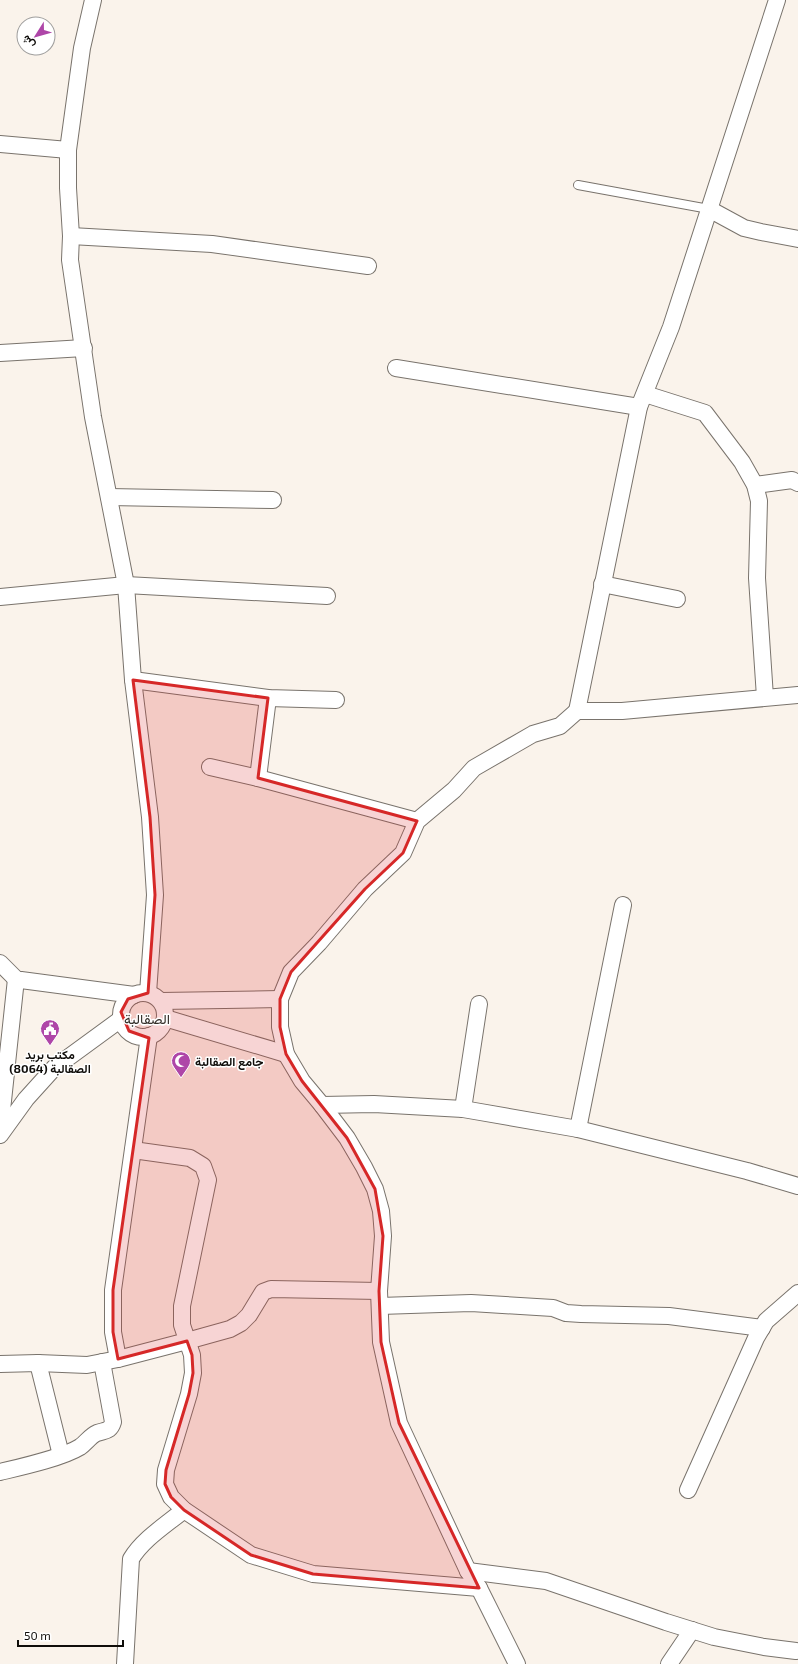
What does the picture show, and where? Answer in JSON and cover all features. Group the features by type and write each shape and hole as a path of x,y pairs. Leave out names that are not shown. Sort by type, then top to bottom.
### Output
{"street":[{"path":"93,0 82,48 68,150 68,188 71,236 70,260 93,417 126,585 133,680 150,817 154,895 148,996"},
{"path":"518,1664 479,1588 468,1571 399,1423 381,1342 380,1299 383,1236 381,1211 375,1189 347,1138 302,1081 286,1054 280,1027 280,999 291,972 319,943 365,889 403,853 417,821 454,790 474,768 533,734 560,726 577,711 602,584 642,401 671,327 777,0"},
{"path":"0,144 68,150"},
{"path":"709,209 744,228 798,239"},
{"path":"71,236 212,244 368,266"},
{"path":"0,353 84,348"},
{"path":"396,368 642,401 704,413 742,462 755,485 759,501 757,578 765,697"},
{"path":"755,485 792,480 798,483"},
{"path":"109,497 273,500"},
{"path":"602,584 677,599"},
{"path":"0,597 126,585 327,596"},
{"path":"133,680 268,698 336,700"},
{"path":"577,711 622,711 798,695"},
{"path":"258,778 268,698"},
{"path":"210,767 258,778 417,821"},
{"path":"578,1129 624,905"},
{"path":"0,963 16,979 148,996 280,999"},
{"path":"0,1129 16,979"},
{"path":"148,996 164,1006 166,1018 160,1030 149,1036 135,1035 124,1026 121,1019 121,1012 123,1005 128,999 148,996"},
{"path":"463,1109 479,1004"},
{"path":"166,1018 286,1054"},
{"path":"0,1134 26,1099 54,1068 121,1019"},
{"path":"0,1472 61,1455 80,1447 96,1434 107,1431 111,1428 113,1422 110,1360 113,1332 113,1290 149,1036"},
{"path":"322,1105 374,1104 463,1109 578,1129 747,1171 798,1186"},
{"path":"133,1150 190,1158 203,1166 208,1180 182,1306 182,1325 192,1355 193,1373 189,1394 166,1470 165,1484 171,1497 184,1510 251,1555 313,1574 479,1588"},
{"path":"0,1364 38,1363 87,1365 187,1341 230,1329 241,1324 249,1315 263,1292 271,1289 380,1299 553,1308 566,1313 669,1316 762,1328"},
{"path":"688,1490 762,1328 766,1321 798,1293"},
{"path":"38,1363 61,1455"},
{"path":"125,1664 131,1559 145,1541 184,1510"},
{"path":"468,1571 546,1581 714,1637 764,1647 796,1651"},
{"path":"669,1664 692,1630"}],"lane":[{"path":"578,186 709,209"}],"highlighted area":[{"path":"133,680 268,698 258,778 417,821 403,853 365,889 291,972 280,999 280,1027 286,1054 302,1081 347,1138 375,1189 383,1236 379,1291 381,1342 399,1423 479,1588 313,1574 251,1555 184,1510 171,1497 165,1484 166,1470 189,1394 193,1373 192,1355 187,1341 118,1359 113,1332 113,1290 149,1038 129,1031 121,1012 128,999 148,993 155,895 150,817"}],"place":[{"name":"مكتب بريد الصقالبة (8064)","path":"50,1046"},
{"name":"جامع الصقالبة","path":"181,1078"}],"district":[{"name":"الصقالبة","path":"147,1018"}]}
